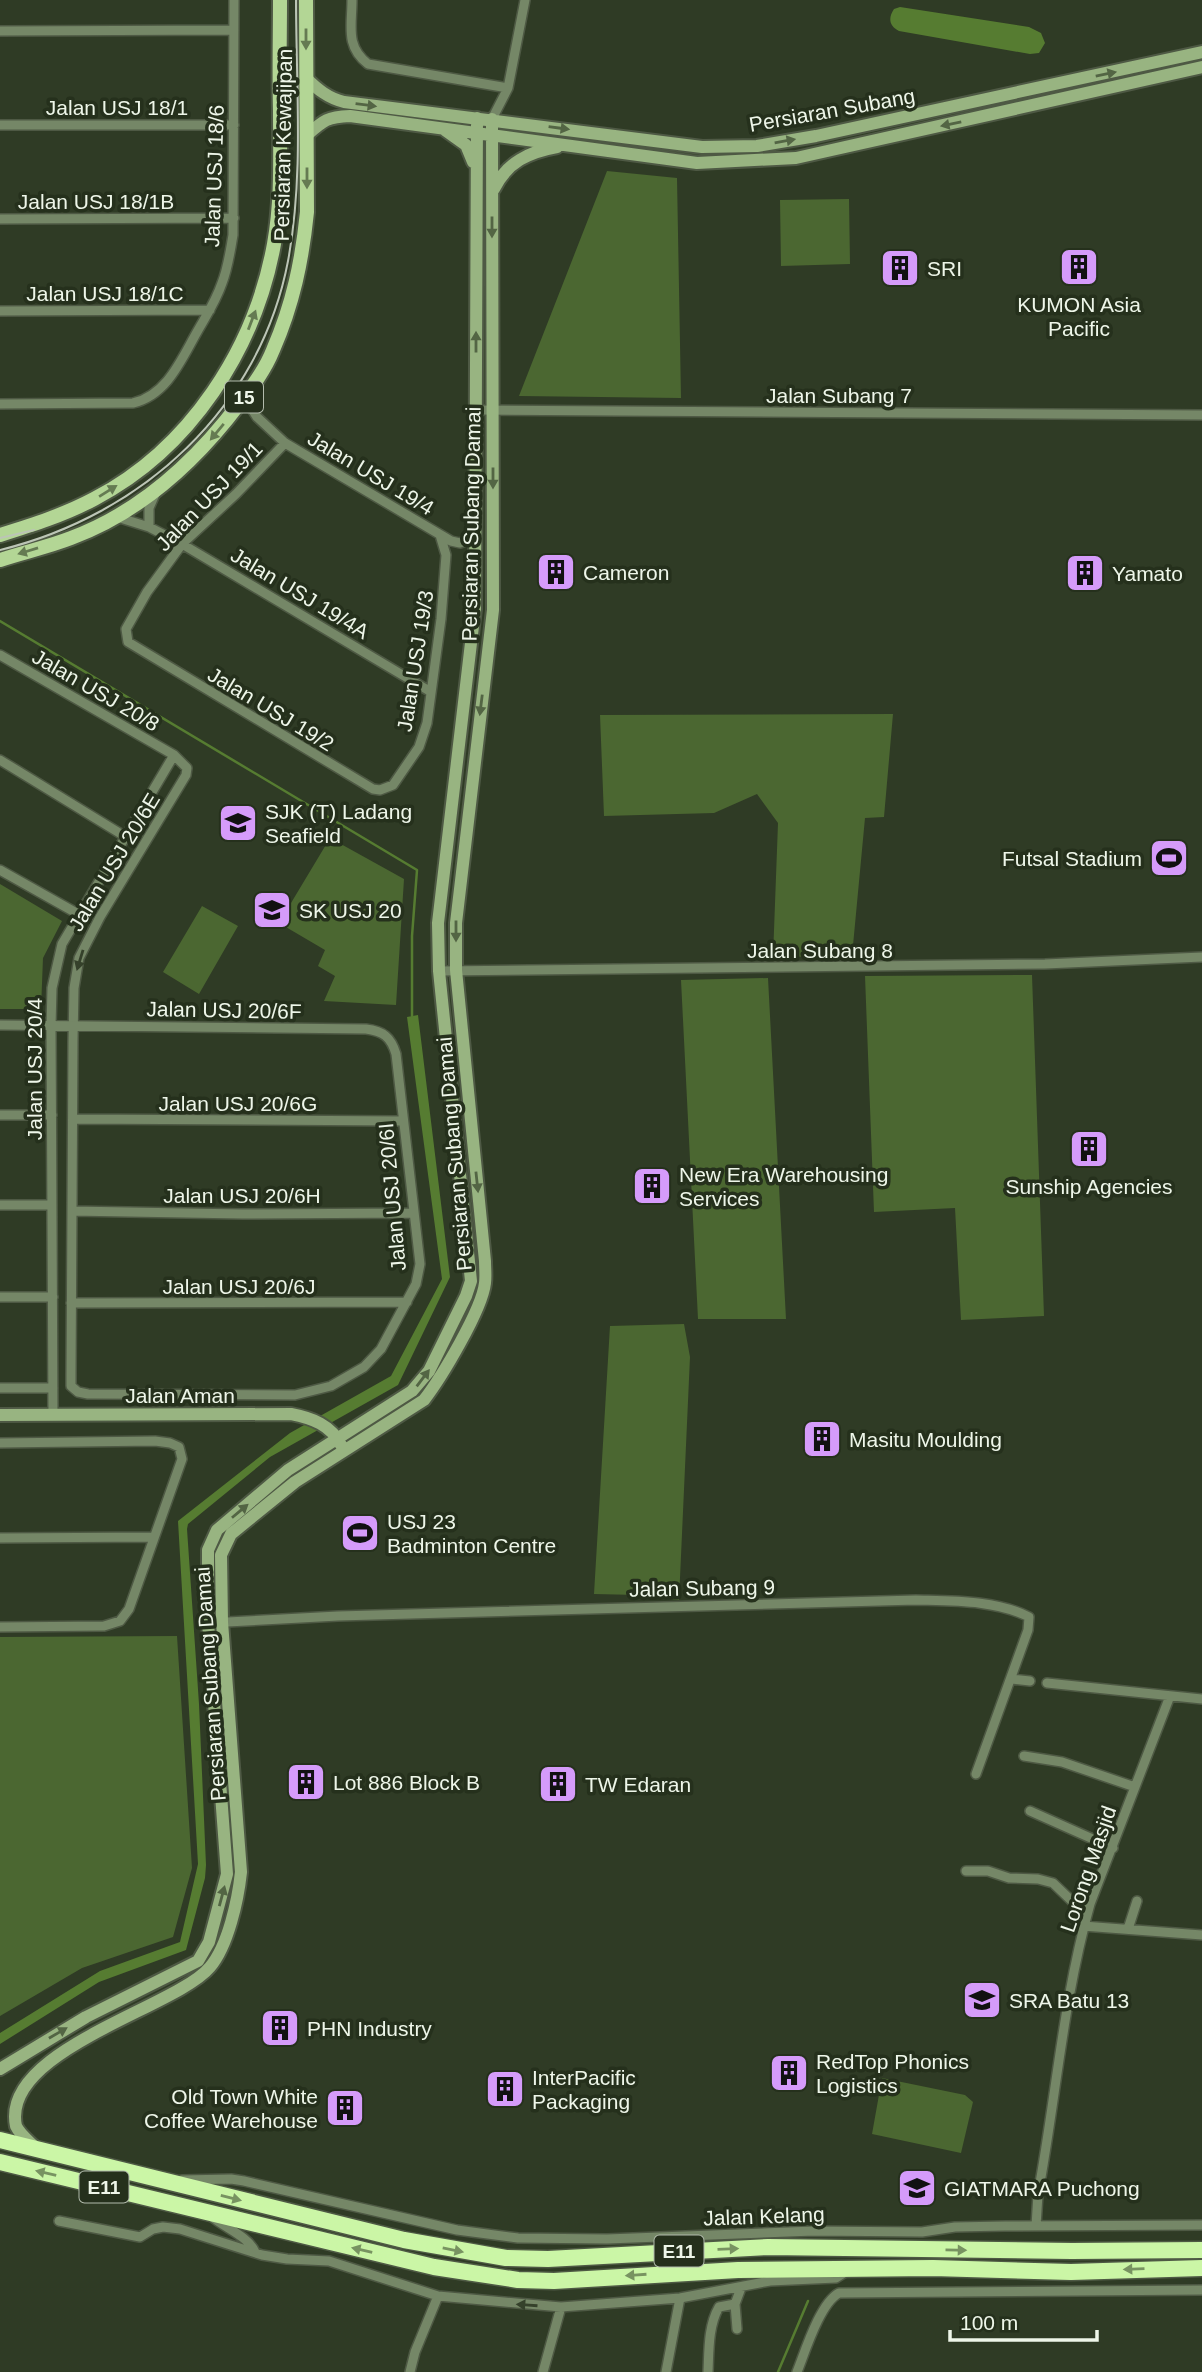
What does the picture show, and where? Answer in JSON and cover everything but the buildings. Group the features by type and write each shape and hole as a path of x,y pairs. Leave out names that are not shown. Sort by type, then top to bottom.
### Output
{"highway":[{"name":"E11","path":"0,2140 414,2242 506,2258 548,2259 768,2247 1202,2250"},
{"name":"E11","path":"0,2162 434,2267 517,2280 554,2281 705,2271 851,2268 1071,2272 1202,2268"}],"main road":[{"name":"Persiaran Kewajipan","path":"0,535 65,513 95,499 141,470 183,429 220,382 243,344 274,244 280,191 281,0"},
{"name":"Persiaran Kewajipan","path":"0,559 71,538 115,517 162,486 192,460 248,391 273,352 297,284 307,212 306,0"}],"street":[{"name":"Jalan USJ 18/6","path":"0,404 133,403 149,397 169,379 210,310 227,268 234,218 234,0"},
{"path":"352,0 352,44 357,55 368,64 508,88"},
{"path":"492,120 508,88 525,0"},
{"path":"0,32 234,30"},
{"name":"Persiaran Subang","path":"306,78 319,91 334,100 344,102 702,147 757,146 816,136 1202,52"},
{"name":"Persiaran Subang","path":"307,135 324,120 350,116 697,163 775,160 820,153 1202,67"},
{"name":"Persiaran Subang Damai","path":"0,2069 86,2017 198,1961 209,1942 225,1888 227,1852 208,1623 208,1550 217,1530 288,1469 336,1436 412,1391 429,1371 471,1281 439,971 438,923 475,609 477,118"},
{"name":"Persiaran Subang Damai","path":"37,2149 17,2129 10,2108 18,2083 26,2072 46,2056 97,2028 192,1983 210,1967 223,1945 239,1889 241,1862 222,1622 221,1555 231,1534 295,1482 424,1400 438,1382 480,1302 485,1283 484,1247 456,970 458,900 493,610 492,120"},
{"name":"Jalan USJ 18/1","path":"0,125 234,125"},
{"path":"436,127 452,134 466,145 472,157 477,180"},
{"path":"816,136 820,153"},
{"path":"492,192 500,175 515,161 541,150 568,145"},
{"name":"Jalan USJ 18/1B","path":"0,219 234,218"},
{"name":"Jalan USJ 18/1C","path":"0,311 210,310"},
{"name":"Jalan USJ 19/4","path":"248,391 250,406 257,418 285,443 440,534"},
{"name":"Jalan Subang 7","path":"476,410 1202,415"},
{"name":"Jalan USJ 19/1","path":"133,647 128,642 127,629 147,592 182,544 236,494 285,443"},
{"path":"149,527 149,508 153,496 162,486"},
{"name":"Jalan USJ 19/4A","path":"115,517 149,527 182,544 431,692"},
{"path":"440,534 460,543 472,537 475,523"},
{"name":"Jalan USJ 19/3","path":"393,785 419,747 427,723 441,619 446,555 440,534"},
{"name":"Jalan USJ 19/2","path":"133,647 373,789 380,790 393,785"},
{"name":"Jalan USJ 20/8","path":"0,655 174,755"},
{"name":"Jalan USJ 20/4","path":"53,1415 52,988 62,944 174,755"},
{"name":"Jalan USJ 20/6E","path":"71,1374 74,988 79,958 100,916 186,775 186,764 174,755"},
{"path":"0,760 126,836"},
{"path":"0,870 80,915"},
{"name":"Jalan Subang 8","path":"439,971 1017,965 1202,957"},
{"name":"Jalan USJ 20/6F","path":"0,1025 375,1030"},
{"name":"Jalan USJ 20/6I","path":"71,1374 71,1386 78,1392 88,1394 295,1395 331,1386 347,1378 373,1358 407,1303 416,1284 420,1264 412,1213 396,1054 393,1045 383,1033 375,1030"},
{"path":"0,1115 52,1115"},
{"name":"Jalan USJ 20/6G","path":"73,1119 402,1121"},
{"path":"0,1205 52,1205"},
{"name":"Jalan USJ 20/6H","path":"72,1211 412,1213"},
{"path":"0,1297 53,1297"},
{"name":"Jalan USJ 20/6J","path":"71,1303 407,1303"},
{"path":"0,1388 53,1388"},
{"name":"Jalan Aman","path":"0,1415 300,1415 320,1423 336,1436"},
{"path":"336,1436 344,1452"},
{"path":"0,1443 155,1441 179,1447 183,1459 129,1609 120,1621 104,1626 0,1627"},
{"path":"0,1538 154,1537"},
{"name":"Jalan Subang 9","path":"208,1623 625,1607 941,1601 998,1606 1017,1611 1029,1618 1026,1640 976,1774"},
{"path":"1012,1679 1030,1681"},
{"path":"1047,1683 1202,1699"},
{"name":"Lorong Masjid","path":"1036,2226 1038,2194 1069,1992 1083,1926 1170,1696"},
{"path":"1024,1756 1062,1762 1135,1787"},
{"path":"1030,1811 1112,1848"},
{"path":"966,1871 988,1871 1009,1878 1038,1879 1054,1883 1087,1912"},
{"path":"1128,1929 1137,1901"},
{"path":"1083,1926 1202,1935"},
{"name":"Jalan Kelang","path":"165,2182 231,2179 263,2184 457,2230 518,2238 607,2239 814,2231 922,2232 955,2227 1202,2225"},
{"path":"207,2213 226,2228 246,2238 255,2252"},
{"path":"59,2221 140,2237 153,2229 180,2229 262,2255 329,2261 438,2296 561,2307 680,2298 770,2281 836,2278 851,2268"},
{"path":"737,2329 735,2304 741,2288"},
{"path":"797,2372 824,2310 832,2297 839,2293 1202,2290"},
{"path":"411,2372 415,2352 438,2296"},
{"path":"666,2372 680,2298"},
{"path":"708,2372 710,2338 716,2313 719,2307 735,2304"},
{"path":"543,2372 561,2307"}],"shaded area":[{"path":"900,7 1029,27 1041,33 1045,43 1039,53 1030,54 899,31 893,27 890,19 894,9"},
{"path":"607,171 677,178 681,398 519,396"},
{"path":"849,199 850,264 781,266 780,200"},
{"path":"893,714 884,817 865,818 852,956 773,957 778,823 757,794 714,813 604,816 600,715"},
{"path":"330,838 404,879 396,1005 324,1001 335,976 318,966 325,950 279,923"},
{"path":"0,884 62,921 43,958 41,1009 0,1009"},
{"path":"202,906 238,926 199,994 163,972"},
{"path":"1032,975 1044,1316 961,1320 955,1208 874,1212 865,976"},
{"path":"768,978 786,1319 698,1319 681,980"},
{"path":"418,1015 450,1277 398,1385 270,1457 188,1524 206,1865 186,1950 99,1982 0,2044 0,2033 100,1971 180,1942 198,1864 178,1521 290,1433 391,1376 442,1279 407,1017"},
{"path":"684,1324 690,1357 679,1600 638,1595 594,1594 610,1326"},
{"path":"177,1636 192,1868 173,1937 82,1968 0,2016 0,1637"},
{"path":"882,2078 965,2095 973,2102 961,2153 872,2134"}],"waterway":[{"path":"0,621 417,870 412,936 412,1016"},
{"path":"778,2372 808,2301"}],"tram line":[{"path":"0,550 52,534 101,511 147,482 187,447 222,408 251,363 273,314 288,261 293,229 298,164 296,0"},
{"path":"0,538 34,530"}],"place":[{"name":"KUMON Asia Pacific","path":"1079,267"},
{"name":"SRI","path":"900,268"},
{"name":"Cameron","path":"556,572"},
{"name":"Yamato","path":"1085,573"},
{"name":"SJK (T) Ladang Seafield","path":"238,823"},
{"name":"Futsal Stadium","path":"1169,858"},
{"name":"SK USJ 20","path":"272,910"},
{"name":"Sunship Agencies","path":"1089,1149"},
{"name":"New Era Warehousing Services","path":"652,1186"},
{"name":"Masitu Moulding","path":"822,1439"},
{"name":"USJ 23 Badminton Centre","path":"360,1533"},
{"name":"Lot 886 Block B","path":"306,1782"},
{"name":"TW Edaran","path":"558,1784"},
{"name":"SRA Batu 13","path":"982,2000"},
{"name":"PHN Industry","path":"280,2028"},
{"name":"RedTop Phonics Logistics","path":"789,2073"},
{"name":"InterPacific Packaging","path":"505,2089"},
{"name":"Old Town White Coffee Warehouse","path":"345,2108"},
{"name":"GIATMARA Puchong","path":"917,2188"}]}
